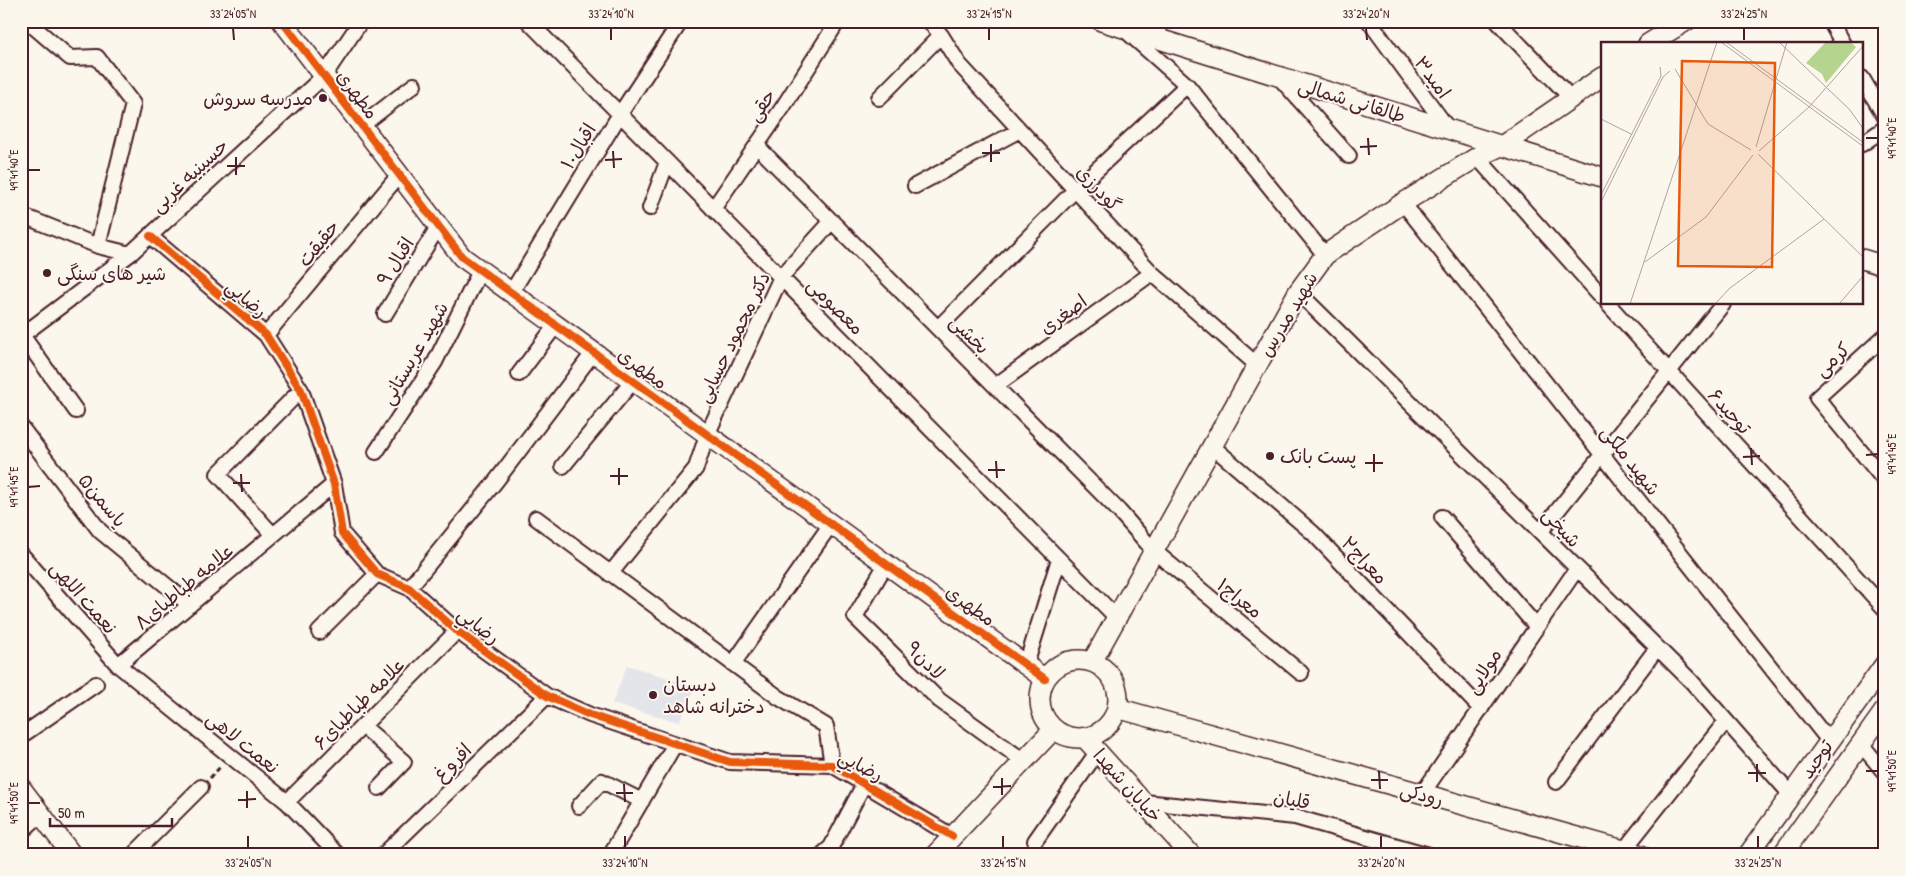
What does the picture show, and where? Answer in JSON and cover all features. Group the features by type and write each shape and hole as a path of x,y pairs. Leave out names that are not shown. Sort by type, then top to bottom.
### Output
{"street":[{"path":"27,21 70,58 97,58 134,104 98,246"},
{"name":"مطهری","path":"282,21 462,258 1045,679"},
{"name":"حسینیه غربی","path":"22,336 130,254 324,76 361,21"},
{"name":"معصومی","path":"528,21 1117,618"},
{"name":"اقبال۱۰","path":"511,293 620,114 682,21"},
{"name":"حقی","path":"713,209 757,146 838,21"},
{"name":"گودرزی","path":"929,21 941,35 959,64 1152,273 1257,365"},
{"name":"امید۳","path":"1369,21 1449,130"},
{"path":"1497,21 1572,98"},
{"path":"1657,34 1686,21"},
{"path":"1830,21 1842,42"},
{"path":"1109,23 1186,85 1325,255"},
{"name":"طالقانی شمالی","path":"1109,23 1158,29 1279,77 1601,177"},
{"path":"880,98 941,35"},
{"path":"1279,77 1349,156"},
{"name":"شهید مدرس","path":"1092,662 1298,292 1325,255 1477,157 1503,145 1601,78"},
{"path":"1864,81 1885,117"},
{"path":"938,328 1075,190 1186,85"},
{"path":"361,126 414,86"},
{"path":"1864,143 1885,128"},
{"path":"915,186 1020,130"},
{"name":"بخشی","path":"757,146 1120,511 1154,551"},
{"path":"1477,157 1601,296"},
{"path":"650,208 667,162"},
{"name":"حقیقت","path":"266,335 399,175"},
{"name":"شهید ملکی","path":"1403,203 1829,741"},
{"path":"21,215 98,246 130,254"},
{"name":"دکتر محمود حسابی","path":"610,574 696,468 707,435 781,277 832,221"},
{"name":"اقبال ۹","path":"384,314 438,227"},
{"name":"رضایي","path":"150,236 266,335 301,390 334,484 342,533 377,574 410,588 457,631 547,696 590,716 730,762 832,765 952,836"},
{"path":"1864,260 1885,266"},
{"name":"شهید عربستانی","path":"376,452 435,362 480,271"},
{"name":"اصغری","path":"996,386 1152,273"},
{"name":"شیخی","path":"1298,292 1541,531 1576,570 1657,648 1726,721 1791,795"},
{"name":"توحید۶","path":"1609,305 1885,609"},
{"path":"1541,531 1722,305"},
{"path":"519,374 556,325"},
{"path":"22,336 76,411"},
{"name":"کرمی","path":"1885,336 1817,398 1885,481"},
{"path":"410,588 496,481 593,353"},
{"path":"563,466 633,381"},
{"path":"273,535 218,474 301,390"},
{"name":"یاسمن۵","path":"21,427 100,531 190,605"},
{"name":"معراج۲","path":"1212,446 1313,532 1481,709"},
{"name":"علامه طباطبای۸","path":"118,665 334,484"},
{"path":"536,518 778,697 826,726 832,765"},
{"path":"1442,518 1536,626"},
{"path":"733,664 831,524"},
{"name":"معراج۱","path":"1154,551 1302,673"},
{"name":"نعمت اللهی","path":"21,554 118,665"},
{"path":"1026,665 1059,559"},
{"name":"لادن۹","path":"886,564 855,617 940,700 1024,761"},
{"name":"مولایی","path":"1422,794 1576,570"},
{"path":"319,632 377,574"},
{"name":"علامه طباطبای۶","path":"287,802 457,631"},
{"path":"1556,782 1657,648"},
{"path":"1035,841 1091,745 1113,719 1117,708 1116,686 1110,676 1092,662 1082,660 1061,664 1045,679 1041,689 1041,711 1054,729 1063,735 1091,745"},
{"name":"توحید","path":"1748,855 1885,664"},
{"name":"نعمت لاهی","path":"118,665 287,802 338,855"},
{"path":"21,736 96,684"},
{"name":"افروغ","path":"383,855 547,696"},
{"name":"رودکی","path":"1117,708 1633,852"},
{"name":"توحید","path":"1782,855 1885,710"},
{"path":"1633,852 1726,721"},
{"path":"364,726 404,762 379,788"},
{"path":"935,855 1054,729"},
{"path":"610,855 675,744"},
{"path":"1861,744 1885,773"},
{"name":"خیابان شهدا","path":"1091,745 1191,855"},
{"path":"579,806 602,781 642,801"},
{"path":"822,855 831,846 864,784"},
{"path":"133,855 201,787"},
{"path":"21,788 72,855"},
{"name":"قلیان","path":"1144,802 1295,816 1429,855"},
{"path":"21,832 41,814"}],"path":[{"path":"201,787 230,756"}],"shaded area":[{"name":"دبستان دخترانه شاهد","path":"627,665 696,687 679,722 612,704"}],"cycle path":[{"path":"282,21 462,257 1045,679"},
{"path":"150,236 266,335 301,390 334,484 342,533 377,574 409,588 457,631 547,696 590,715 730,762 832,765 952,836"}],"place":[{"name":"مدرسه سروش","path":"323,98"},
{"name":"شیر های سنگی","path":"47,273"},
{"name":"پست بانک","path":"1270,456"},
{"name":"دبستان دخترانه شاهد","path":"653,695"}]}
